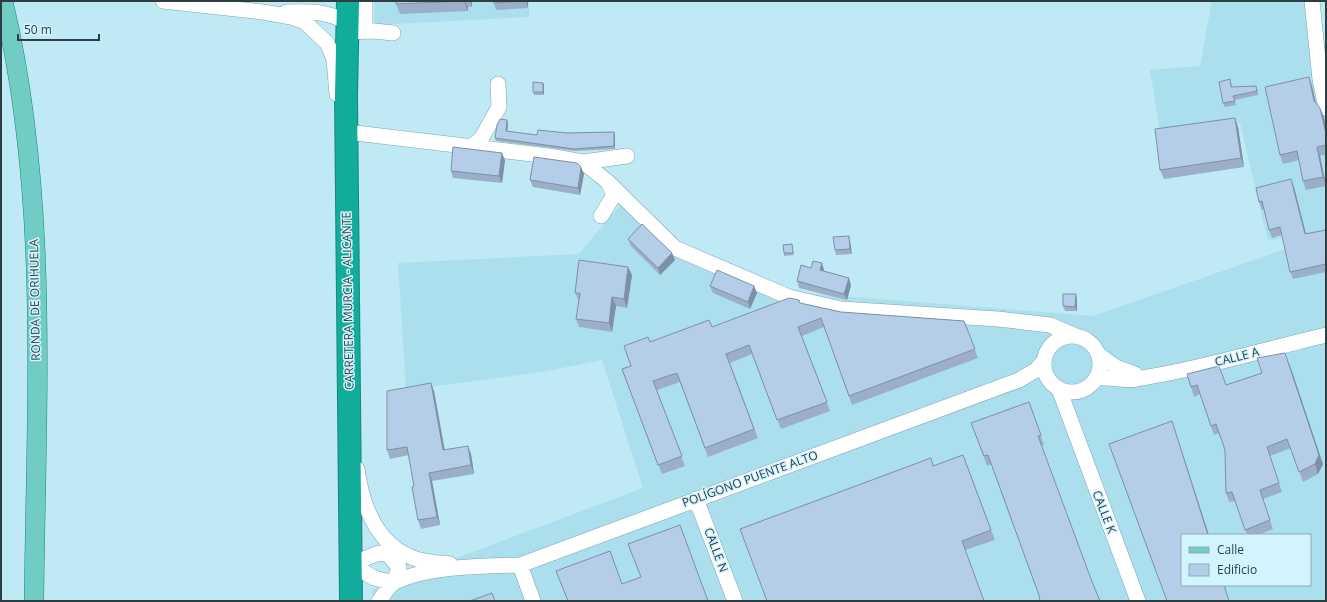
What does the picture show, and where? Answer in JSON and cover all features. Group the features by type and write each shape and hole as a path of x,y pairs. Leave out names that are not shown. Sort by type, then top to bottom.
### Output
{"highway":[{"name":"CARRETERA MURCIA - ALICANTE","path":"348,1 353,28 347,132 351,601"}],"main road":[{"name":"RONDA DE ORIHUELA","path":"3,1 14,48 26,123 34,208 36,345 34,601"}],"street":[{"path":"162,1 263,12 291,17 305,22 326,43 334,59 338,97 338,153 347,177"},
{"path":"294,11 311,1"},
{"path":"353,28 365,1"},
{"path":"1312,1 1320,79 1326,108"},
{"path":"263,12 308,11 333,14 353,28 393,33"},
{"path":"472,146 481,139 498,107 498,84"},
{"path":"347,132 472,146 583,162 627,156"},
{"path":"583,162 608,182 675,248 789,297 841,309 998,319 1050,325 1086,340 1098,354 1116,368 1148,376"},
{"path":"602,216 614,195 608,182"},
{"path":"1022,322 1036,330 1046,355 1048,378 1056,387"},
{"name":"CALLE A","path":"1096,378 1111,377 1134,379 1170,373 1326,335"},
{"name":"POLÍGONO PUENTE ALTO","path":"479,566 520,565 1019,380 1036,370 1046,355 1061,338 1078,337"},
{"path":"1072,422 1076,404 1083,390 1096,378 1099,370 1098,354"},
{"name":"POLÍGONO PUENTE ALTO","path":"1019,380 1038,381 1067,392 1083,390"},
{"name":"CALLE K","path":"1056,387 1072,422 1075,435 1138,601"},
{"path":"349,412 358,480 369,515 386,541 410,557"},
{"name":"CALLE N","path":"696,499 735,601"},
{"path":"351,564 379,554 410,557 436,563 479,566"},
{"path":"379,601 394,583 399,567 388,555"},
{"path":"351,564 374,578 394,583 430,572 479,566"},
{"path":"520,565 533,601"}],"shaded area":[{"path":"375,1 529,1 529,17 374,25"},
{"path":"1212,1 1318,1 1326,56 1326,230 1268,241 1240,123 1161,136 1150,70 1200,66"},
{"path":"621,204 673,254 791,292 1093,316 1326,235 1326,601 373,601 372,590 643,488 602,360 542,372 406,390 398,263 579,254"}],"building":[{"path":"396,1 464,1 396,4"},
{"path":"493,1 526,1 494,3"},
{"path":"1309,77 1314,101 1320,108 1326,134 1326,145 1317,147 1323,177 1303,181 1297,151 1280,155 1265,87"},
{"path":"1230,79 1231,87 1256,86 1257,91 1233,96 1235,101 1223,103 1219,82"},
{"path":"533,82 543,83 543,92 533,92"},
{"path":"1235,118 1241,158 1160,170 1155,129"},
{"path":"500,119 507,120 506,131 537,135 538,130 567,133 614,132 614,146 574,149 495,138 497,125"},
{"path":"453,147 502,153 499,176 451,171"},
{"path":"534,157 577,163 581,167 578,188 530,180"},
{"path":"1291,179 1305,234 1326,230 1326,264 1290,272 1280,227 1269,230 1262,201 1259,202 1256,188"},
{"path":"642,224 672,253 658,268 628,239"},
{"path":"849,236 850,249 835,250 833,237"},
{"path":"792,244 793,253 784,253 783,245"},
{"path":"579,260 628,267 624,299 612,297 609,323 576,319 580,293 575,293"},
{"path":"813,261 822,263 820,270 849,278 844,294 797,281 801,265 811,268"},
{"path":"717,270 754,286 748,302 710,286"},
{"path":"1063,294 1076,294 1075,307 1063,306"},
{"path":"789,298 799,300 800,303 841,312 964,321 975,349 849,396 821,318 798,327 827,402 777,420 749,345 726,354 754,429 705,448 677,373 653,381 682,456 658,465 622,369 631,366 624,346 648,337 650,342 709,320 712,327"},
{"path":"1285,353 1319,455 1315,464 1299,472 1287,439 1267,447 1279,483 1260,490 1270,520 1245,530 1232,492 1226,493 1225,450 1216,424 1211,426 1197,385 1191,387 1187,374 1219,366 1226,385 1262,373 1257,358"},
{"path":"431,383 443,450 468,446 471,465 429,473 437,517 418,520 407,447 387,450 387,391"},
{"path":"1029,402 1041,435 1038,436 1100,601 1040,601 988,455 984,456 971,423"},
{"path":"1172,421 1208,534 1181,534 1181,586 1224,586 1229,601 1167,601 1109,444"},
{"path":"963,455 991,530 962,541 984,601 767,601 740,529 931,458 933,466"},
{"path":"680,525 708,601 568,601 556,571 610,551 622,584 641,577 628,544"},
{"path":"492,593 495,601 470,601"}]}
